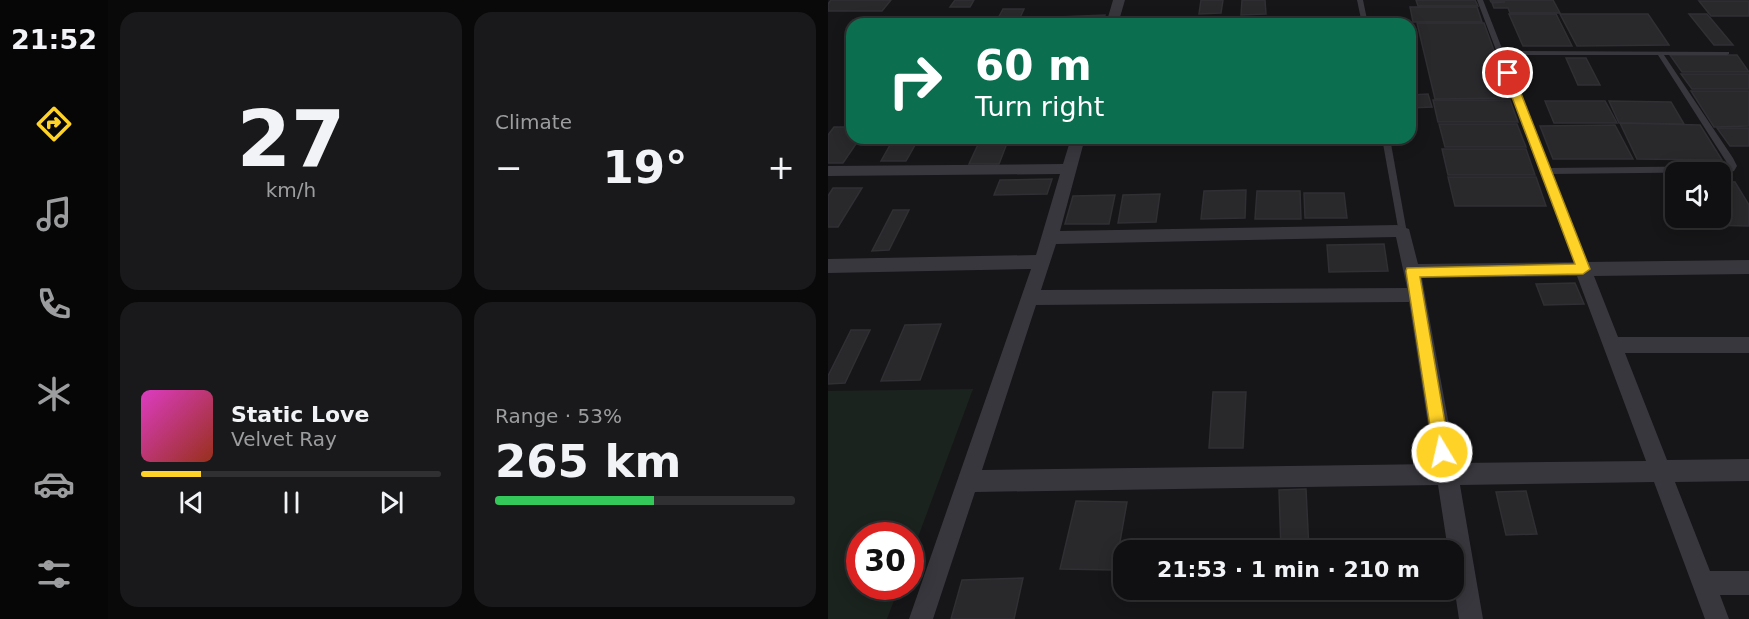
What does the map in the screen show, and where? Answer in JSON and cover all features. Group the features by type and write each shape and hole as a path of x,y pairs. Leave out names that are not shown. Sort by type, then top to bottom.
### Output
{"street":[{"path":"1114,18 1119,0"},
{"path":"921,619 1050,238 1076,144"},
{"path":"828,171 1070,169"},
{"path":"1050,238 1403,232 1417,295 1471,619"},
{"path":"828,266 1040,262"},
{"path":"1412,271 1749,267"},
{"path":"1583,269 1717,619"},
{"path":"1028,298 1417,295"},
{"path":"1613,345 1749,345"},
{"path":"967,481 1749,470"},
{"path":"1704,583 1749,583"}],"lane":[{"path":"1360,0 1364,18"},
{"path":"1480,0 1583,269"},
{"path":"1500,53 1726,53"},
{"path":"1546,171 1731,169 1733,166 1730,160 1660,53"},
{"path":"1387,144 1403,232"}],"shaded area":[{"path":"973,389 924,522 846,522 846,600 894,600 887,619 828,619 828,391"}],"building":[{"path":"831,0 891,0 882,11 828,11 828,4"},
{"path":"955,0 974,0 970,7 950,7"},
{"path":"1201,0 1223,0 1221,13 1199,14"},
{"path":"1242,0 1265,0 1266,14 1241,15"},
{"path":"1416,0 1475,0 1478,6 1418,6"},
{"path":"1490,0 1553,0 1560,13 1510,13 1508,8 1494,8 1492,3 1505,2 1491,2"},
{"path":"1699,1 1749,1 1749,16 1711,16"},
{"path":"1410,7 1477,7 1482,22 1416,22 1416,18 1412,18"},
{"path":"1003,9 1024,9 1020,18 998,18"},
{"path":"1509,14 1556,14 1572,46 1523,46"},
{"path":"1560,14 1648,14 1669,45 1577,46"},
{"path":"1689,14 1707,14 1733,45 1714,45"},
{"path":"1105,15 1104,18 1057,17"},
{"path":"1417,23 1484,23 1511,98 1435,99"},
{"path":"1670,55 1737,55 1749,72 1682,72"},
{"path":"1566,58 1586,58 1600,85 1578,85"},
{"path":"1681,74 1749,74 1749,89 1692,89"},
{"path":"1691,91 1749,91 1749,126 1714,127"},
{"path":"1428,94 1432,107 1416,108 1416,95"},
{"path":"1433,100 1510,100 1518,122 1438,122"},
{"path":"1545,101 1605,101 1617,123 1554,123"},
{"path":"1609,101 1671,102 1684,124 1619,123"},
{"path":"1620,123 1700,125 1722,160 1637,159"},
{"path":"1439,124 1517,124 1526,147 1445,147"},
{"path":"1615,125 1633,159 1553,159 1540,126"},
{"path":"834,127 846,127 846,144 856,144 843,163 828,163 828,135"},
{"path":"1717,128 1749,128 1749,146 1730,146"},
{"path":"891,144 916,144 906,161 881,161"},
{"path":"978,144 1007,144 999,164 969,164"},
{"path":"1442,149 1526,149 1535,175 1448,175"},
{"path":"1448,177 1536,177 1546,206 1455,206"},
{"path":"1052,179 1047,194 994,195 1000,180"},
{"path":"1731,182 1735,182 1749,205 1749,226 1731,226"},
{"path":"833,188 862,188 838,227 828,227 828,196"},
{"path":"1246,190 1245,218 1201,219 1204,191"},
{"path":"1257,191 1300,191 1301,219 1255,219"},
{"path":"1304,193 1344,193 1347,218 1305,218"},
{"path":"1160,194 1156,222 1118,223 1123,195"},
{"path":"1115,195 1109,224 1065,224 1073,196"},
{"path":"893,210 909,210 889,250 872,251"},
{"path":"1384,244 1388,271 1329,272 1327,245"},
{"path":"1575,283 1584,304 1544,305 1536,284"},
{"path":"941,324 920,380 881,381 905,325"},
{"path":"851,330 870,330 845,383 828,384 828,376"},
{"path":"1213,392 1246,392 1243,448 1209,448"},
{"path":"1306,489 1309,540 1281,540 1279,490"},
{"path":"1526,491 1537,534 1506,535 1496,492"},
{"path":"1076,501 1127,502 1120,540 1113,540 1113,570 1060,569"},
{"path":"1023,578 1014,619 951,619 962,580"}],"route":[{"path":"1442,452 1412,271 1583,269 1508,73"}]}
